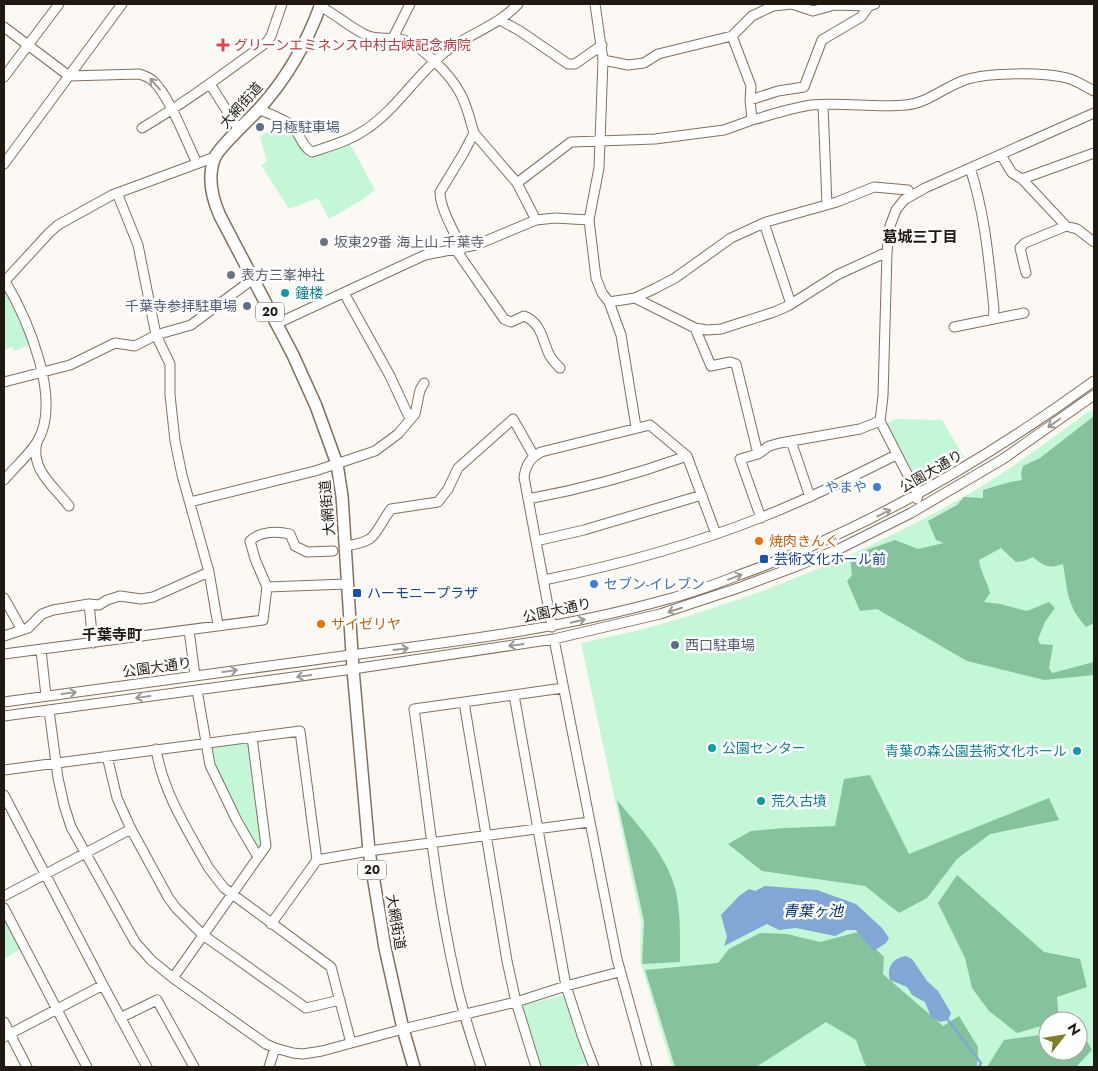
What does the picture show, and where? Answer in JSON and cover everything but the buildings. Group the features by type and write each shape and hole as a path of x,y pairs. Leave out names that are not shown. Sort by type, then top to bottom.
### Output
{"main road":[{"name":"大網街道","path":"321,5 307,38 288,71 274,91 215,157 212,174 213,200 293,355 316,406 337,464 342,496 353,669 370,851 385,948 403,1029 414,1067"}],"street":[{"path":"4,77 59,4"},
{"path":"4,164 122,4"},
{"path":"142,128 210,84 267,42 271,36 282,4"},
{"path":"393,38 410,4"},
{"path":"258,109 283,120 293,127 306,149 312,152 351,139 377,121 434,62 463,40 500,20 518,4"},
{"path":"595,4 603,60 599,168 589,220 596,278 602,293 609,302 621,335 636,428"},
{"path":"603,60 628,65 644,63 658,54 732,36 752,16 773,6 792,4 813,11 834,5 872,5"},
{"path":"321,5 366,36 403,40 415,46 434,62 454,83 460,93 474,133 516,183 536,220"},
{"path":"750,100 778,91 804,87 822,40 861,17 872,5"},
{"path":"500,20 520,31 568,64 575,64 602,45"},
{"path":"4,27 70,76 139,74 153,80 172,110 197,163"},
{"path":"732,36 751,86 752,120"},
{"path":"516,183 571,142 655,139 724,130 752,120 810,105 849,104 879,107 908,105 922,101 965,80 996,75 1050,75 1072,79 1094,91"},
{"path":"210,84 240,130"},
{"path":"823,104 827,205"},
{"path":"915,510 918,495 880,421 883,396 887,252 890,226 896,210 911,195 1094,113"},
{"path":"474,133 440,192 443,206 459,249 504,319 510,322 524,316 534,321 542,334 548,353 560,368"},
{"path":"1022,179 1094,153"},
{"path":"1001,155 1012,173 1022,179 1066,226 1077,229 1094,242"},
{"path":"70,506 40,471 36,461 35,450 44,426 45,381 18,302 4,281 58,225 117,193 215,157"},
{"path":"970,168 981,211 994,309 993,318"},
{"path":"609,302 635,298 676,278 717,247 742,232 764,223 856,196 874,187 908,190 911,195"},
{"path":"117,193 138,244 156,335 170,364 170,395 175,441 182,475 209,572 218,625"},
{"path":"276,324 425,255 476,245 536,220 556,218 589,220"},
{"path":"764,223 791,304"},
{"path":"1026,274 1020,248 1025,243 1066,226"},
{"path":"635,298 695,328 707,330 721,329 774,312 791,304 837,275 887,252"},
{"path":"4,382 70,365 115,344 135,346 156,335 191,324 253,280"},
{"path":"344,293 378,354 410,419"},
{"path":"954,327 1024,312"},
{"path":"695,328 711,366 730,362 736,364 758,454"},
{"name":"公園大通り","path":"4,702 440,644 552,627 668,599 764,567 833,538 918,495 1021,433 1094,381"},
{"path":"190,502 337,464 375,451 398,434 415,414 420,390 424,383"},
{"name":"公園大通り","path":"4,716 353,669 554,639 660,614 741,587 838,549 915,510 1003,459 1094,395"},
{"path":"345,546 361,544 373,538 391,509 438,502 448,489 458,468 513,419 534,456"},
{"path":"761,518 740,459 758,454 769,446 860,429 880,421"},
{"path":"552,627 524,477 525,469 534,456 541,452 650,425 687,456 716,534"},
{"path":"791,441 810,497"},
{"path":"4,480 37,442"},
{"path":"544,580 603,568 716,534 761,518 810,497 896,455"},
{"path":"528,499 576,490 635,474 687,456"},
{"path":"536,541 584,530 702,495"},
{"path":"918,495 936,498"},
{"path":"4,654 263,620 267,587 255,559 250,541 276,531 290,534 295,546 308,552 333,551"},
{"path":"4,636 28,628 42,614 53,610 89,604 99,605 120,596 153,597 209,572"},
{"path":"267,587 348,584"},
{"path":"4,598 22,630"},
{"path":"89,604 92,643"},
{"path":"189,630 195,676"},
{"path":"554,639 619,972 647,1067"},
{"path":"41,650 46,696"},
{"path":"481,1067 455,978 447,938 414,709 563,688"},
{"path":"197,690 210,765 237,821 258,857"},
{"path":"514,695 566,986 594,1067"},
{"path":"464,702 516,1002 536,1067"},
{"path":"49,710 56,763 71,827 135,942 151,960 173,978 266,1044 275,1048 303,1054 322,1051 516,1002 619,972"},
{"path":"4,770 300,730 317,860 271,924"},
{"path":"173,978 266,846 252,737"},
{"path":"156,749 165,785 216,880 232,895 331,967 351,1043"},
{"path":"107,756 117,798 131,829 168,897 183,916 203,935 306,1008 340,1000"},
{"path":"4,795 147,1067"},
{"path":"317,860 370,851 589,822"},
{"path":"4,896 131,829"},
{"path":"4,908 87,1067"},
{"path":"7,1036 103,986"},
{"path":"120,1018 157,1000 194,1067"},
{"path":"4,1022 7,1036 27,1067"},
{"path":"269,1067 275,1048"}],"green space":[{"path":"281,122 291,128 305,151 349,142 375,190 329,219 318,198 289,209 261,165 267,161 260,137"},
{"path":"5,287 24,324 30,345 14,351 12,347 4,350"},
{"path":"1094,408 1094,1067 672,1067 640,961 641,921 581,643 649,628 700,613 824,566 865,548 944,508 1025,458"},
{"path":"1094,416 1094,623 1086,627 1071,604 1063,564 1046,566 1033,557 1016,562 1001,548 979,560 990,593 984,602 1027,611 1049,602 1055,608 1045,622 1038,639 1040,644 1053,645 1049,668 1052,673 1094,662 1094,675 1044,680 967,661 877,609 860,611 847,581 852,575 850,558 860,558 867,550 895,540 918,549 944,543 936,540 928,521 957,505 964,497 983,498 983,490 1022,480 1023,466 1040,458"},
{"path":"896,419 942,420 964,457 923,482 913,477 884,424"},
{"path":"246,741 249,745 262,846 257,846 214,765 210,749 212,746"},
{"path":"870,775 909,854 1049,798 1059,820 990,834 957,859 927,898 899,913 865,886 762,871 728,844 751,831 835,826 844,779"},
{"path":"617,800 651,841 671,876 675,888 680,925 680,962 642,964 644,921"},
{"path":"957,875 1044,952 1080,959 1087,987 1057,997 1058,1011 1038,1011 1038,1027 1017,1033 989,1011 972,988 965,958 938,903"},
{"path":"4,917 21,949 4,959"},
{"path":"858,932 884,957 883,974 943,1026 959,1016 978,1047 977,1067 866,1067 856,1040 826,1022 756,1067 675,1067 645,970 718,963 729,949 760,933 787,934 820,942"},
{"path":"563,995 588,1062 573,1067 539,1067 520,1006"},
{"path":"1038,1035 1038,1061 1082,1061 1076,1067 987,1067 1004,1040"},
{"path":"1088,1043 1092,1050 1088,1054"}],"water":[{"name":"青葉ヶ池","path":"765,886 817,890 856,904 882,928 889,938 886,943 874,951 856,930 847,930 835,936 796,928 779,930 767,924 724,946 727,937 721,915 739,896 749,889 755,891"},
{"path":"906,956 912,959 927,981 938,991 951,1013 948,1020 940,1022 931,1017 925,1002 912,995 907,987 890,980 889,971 894,961"}],"waterway":[{"path":"948,1020 981,1063 979,1067"}],"place":[{"name":"グリーンエミネンス中村古峡記念病院","path":"223,45"},
{"name":"月極駐車場","path":"260,127"},
{"name":"坂東29番 海上山 千葉寺","path":"324,242"},
{"name":"表方三峯神社","path":"231,275"},
{"name":"鐘楼","path":"285,293"},
{"name":"千葉寺参拝駐車場","path":"247,306"},
{"name":"やまや","path":"877,487"},
{"name":"焼肉きんぐ","path":"759,541"},
{"name":"芸術文化ホール前","path":"764,559"},
{"name":"セブン-イレブン","path":"594,584"},
{"name":"ハーモニープラザ","path":"357,593"},
{"name":"サイゼリヤ","path":"321,624"},
{"name":"西口駐車場","path":"675,645"},
{"name":"公園センター","path":"712,748"},
{"name":"青葉の森公園芸術文化ホール","path":"1077,751"},
{"name":"荒久古墳","path":"761,801"}],"district":[{"name":"葛城三丁目","path":"920,237"},
{"name":"千葉寺町","path":"112,635"}]}
